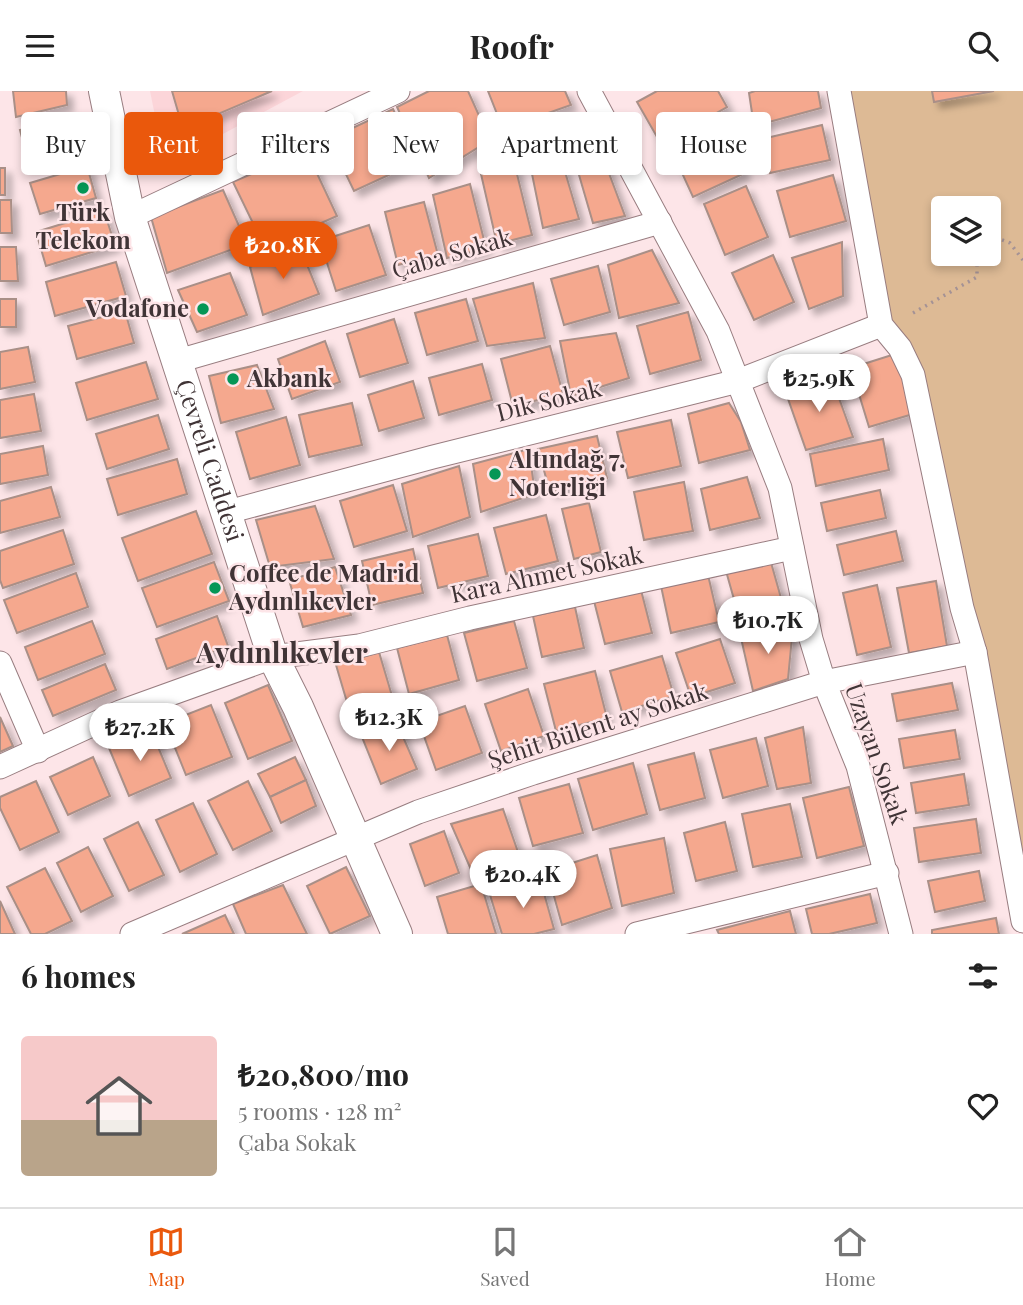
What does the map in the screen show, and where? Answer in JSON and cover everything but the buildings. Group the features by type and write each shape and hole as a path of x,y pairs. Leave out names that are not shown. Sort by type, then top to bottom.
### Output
{"main road":[{"name":"Çevreli Caddesi","path":"104,91 130,216 224,513 273,657 298,707 397,934"}],"street":[{"path":"130,216 398,91"},
{"name":"Uzayan Sokak","path":"589,91 718,331 780,488 811,639 824,682 858,766 901,934"},
{"path":"839,91 881,325 900,348 913,375 962,607 975,652 1023,921"},
{"name":"Çaba Sokak","path":"178,361 660,222"},
{"name":"Dik Sokak","path":"224,513 433,457 738,381 881,325"},
{"name":"Kara Ahmet Sokak","path":"0,768 120,712 273,657 359,646 470,618 792,548"},
{"name":"Şehit Bülent ay Sokak","path":"132,934 418,812 533,773 824,682 975,652"},
{"path":"0,663 37,751"},
{"path":"637,934 684,928 887,873"}],"path":[{"path":"1001,240 1010,243 1023,260"},
{"path":"913,313 977,277 977,266"}],"shaded area":[{"path":"150,91 303,91 264,112 237,112 237,126 223,134 223,112 154,112"},
{"path":"839,91 1023,91 1023,921 913,375 881,325"}],"place":[{"name":"Türk Telekom","path":"83,188"},
{"name":"Vodafone","path":"203,309"},
{"name":"Akbank","path":"233,379"},
{"name":"Altındağ 7. Noterliği","path":"495,474"},
{"name":"Coffee de Madrid Aydınlıkevler","path":"215,588"}],"district":[{"name":"Aydınlıkevler","path":"282,653"}]}
